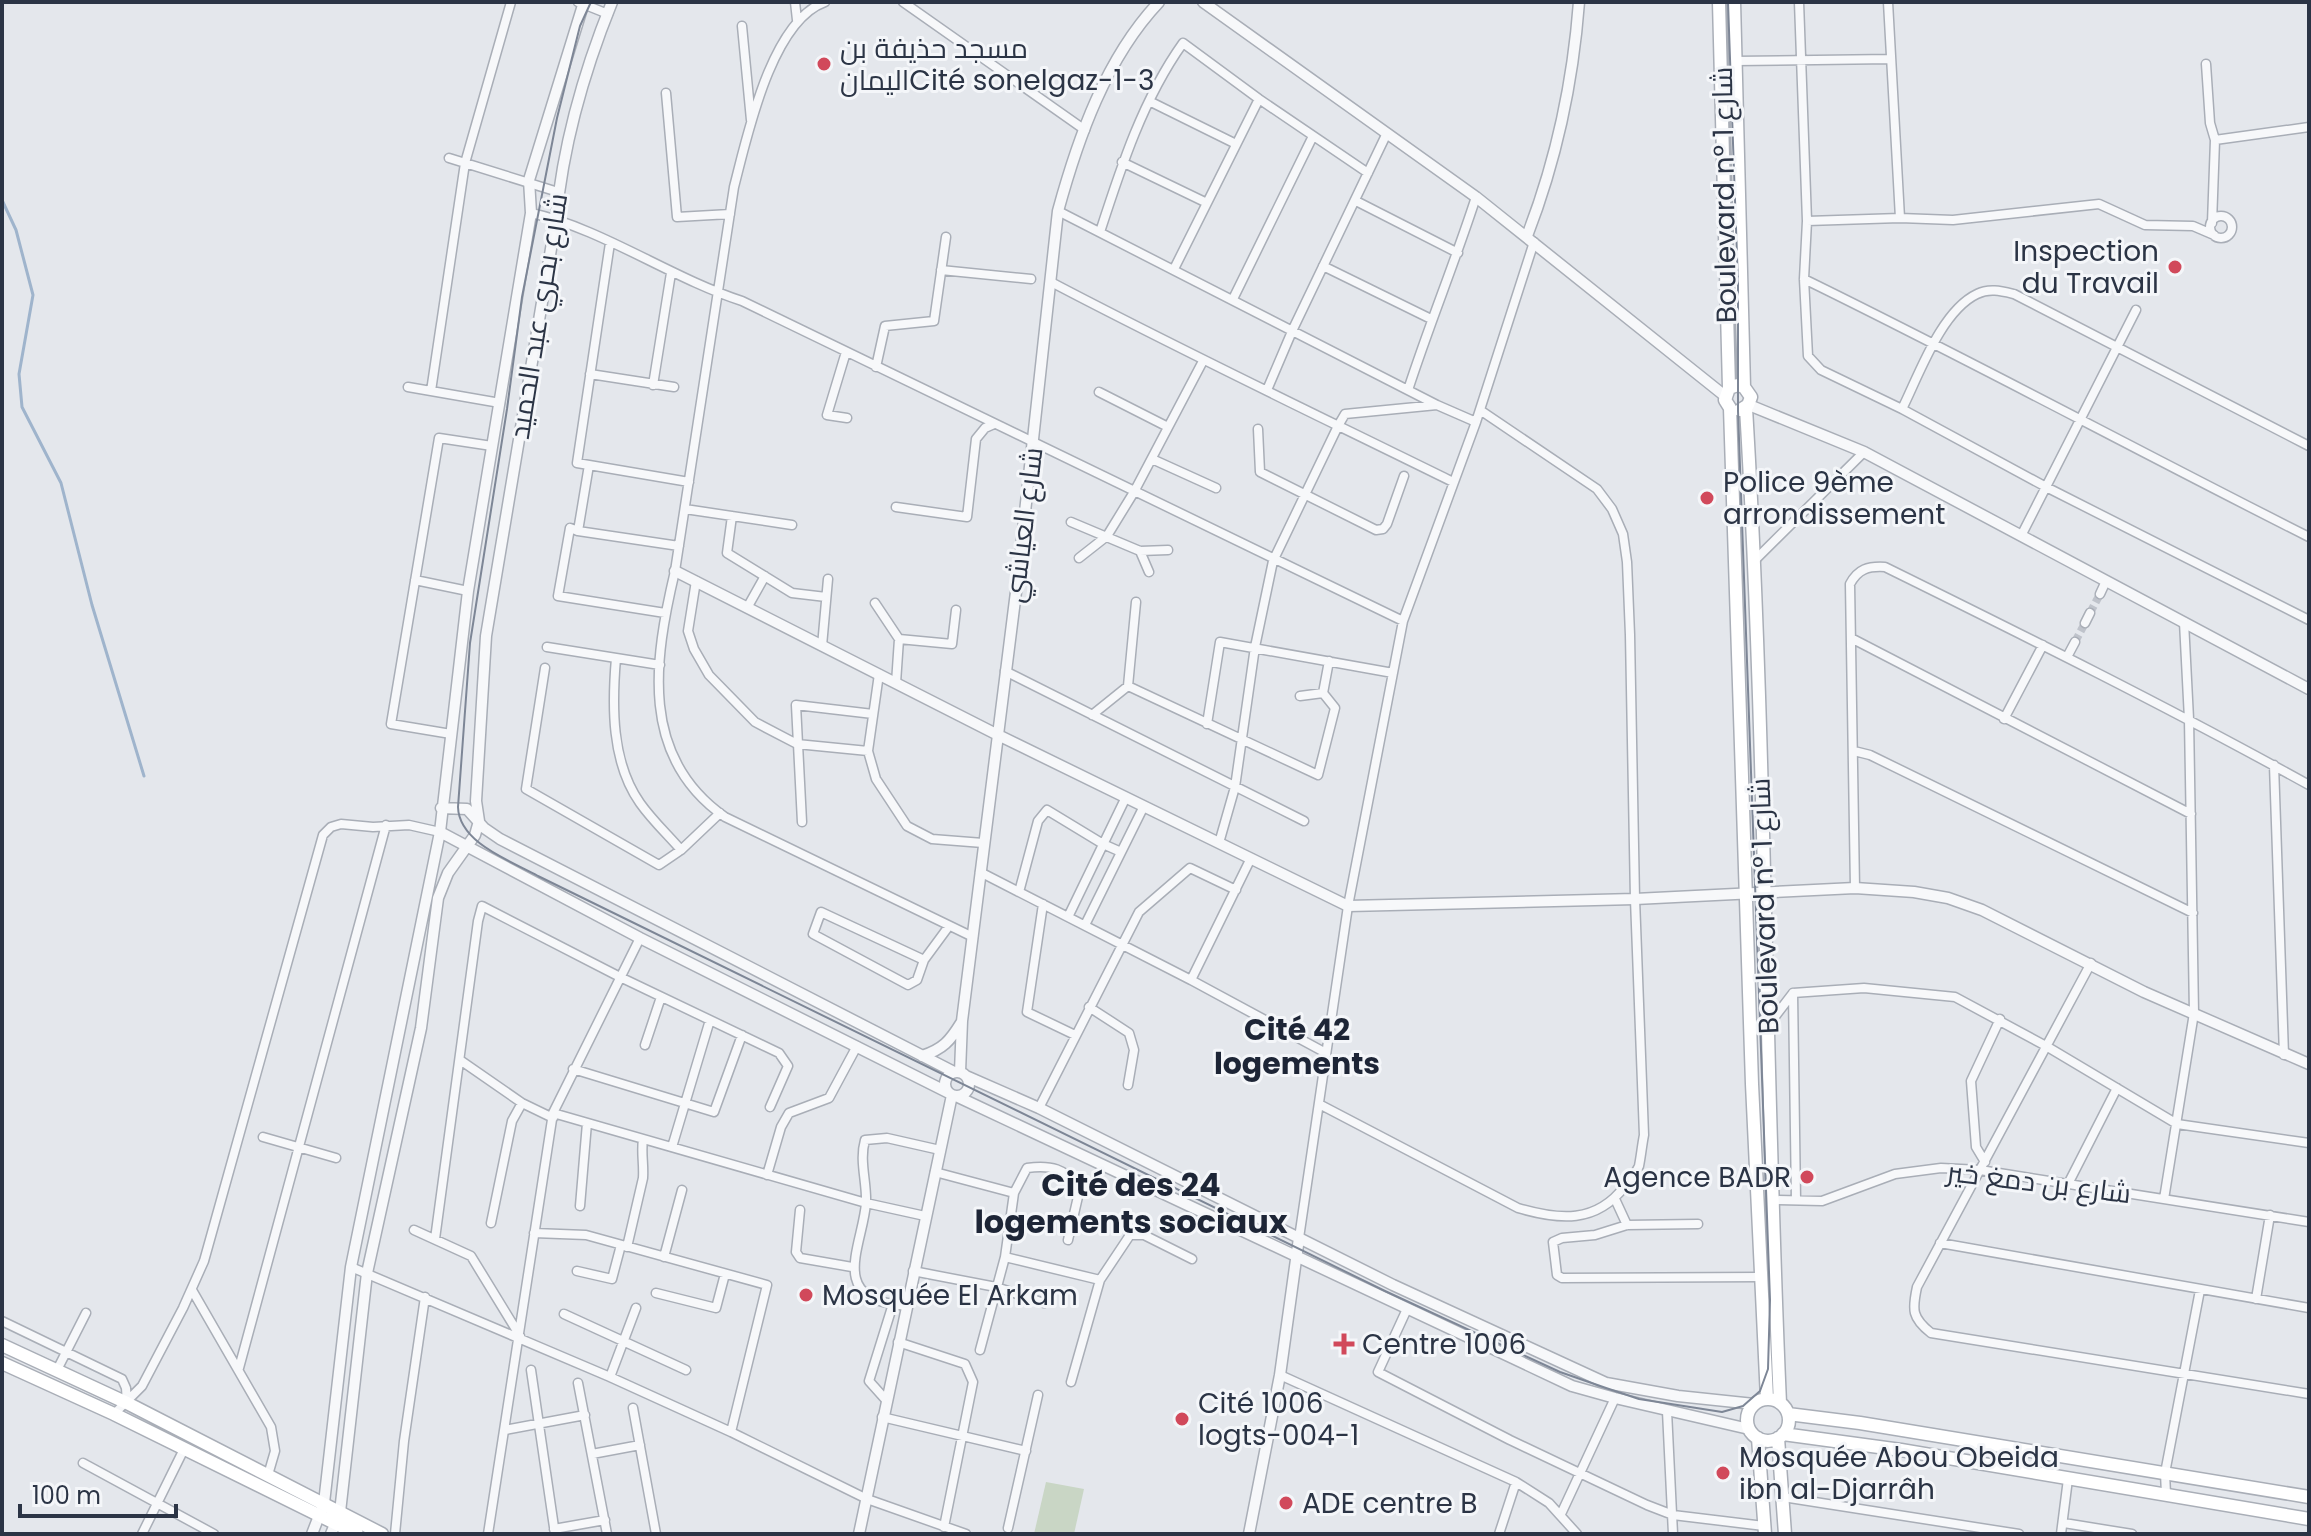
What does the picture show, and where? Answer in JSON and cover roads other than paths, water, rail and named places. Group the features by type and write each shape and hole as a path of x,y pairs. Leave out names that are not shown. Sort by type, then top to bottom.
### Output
{"main road":[{"name":"Boulevard n° شارع 1","path":"1719,2 1728,397 1761,1277 1760,1402"},
{"name":"Boulevard n° شارع 1","path":"1734,2 1744,387"},
{"path":"1738,385 1744,387 1750,393 1747,406 1738,411 1728,397 1738,385"},
{"name":"Boulevard n° شارع 1","path":"1747,406 1755,560 1772,1200 1784,1409"},
{"path":"2,1345 127,1403 324,1503 335,1523 382,1534"},
{"path":"2,1364 114,1414 357,1534"},
{"path":"1764,1530 1753,1433 1747,1415 1760,1402 1860,1423 2309,1497"},
{"path":"1784,1409 1787,1428 1780,1436 1785,1534"},
{"path":"1753,1433 1764,1441 1780,1436 1901,1450 2309,1519"}],"street":[{"path":"431,391 465,163 511,2"},
{"name":"شارع بحري عبد الحميد","path":"479,821 476,801 486,636 558,192 573,120 612,2"},
{"path":"795,2 797,20"},
{"path":"825,2 797,20 782,41 769,71 734,187 675,571 665,613 658,703 666,738 681,773 720,813 973,937"},
{"path":"903,2 1085,130"},
{"name":"شارع العياشي","path":"960,1074 962,1021 1058,211 1070,168 1099,93 1141,21 1159,2"},
{"path":"1203,2 1476,197 1728,397"},
{"path":"1249,1534 1280,1375 1348,906 1403,621 1480,410 1556,149 1579,2"},
{"path":"1799,2 1807,221 1804,279 1808,356 1821,370 2309,620"},
{"path":"1888,2 1900,218"},
{"path":"312,1534 324,1503 351,1267 440,832 468,591 531,213 529,180 582,3 608,14"},
{"path":"742,26 752,124"},
{"path":"1100,232 1122,162 1183,43 1368,173"},
{"path":"1735,61 1891,59"},
{"path":"2206,64 2210,123 2215,140 2211,229 2214,235"},
{"path":"666,93 677,217 730,214"},
{"path":"1174,269 1259,99"},
{"path":"1151,102 1236,144"},
{"path":"2215,140 2309,127"},
{"path":"1267,390 1387,133"},
{"path":"1233,299 1313,136"},
{"path":"449,158 529,180 558,192"},
{"path":"1122,162 1207,203"},
{"path":"1408,390 1476,197"},
{"path":"1356,201 1458,253"},
{"path":"1807,221 1953,220 2099,204 2145,225 2193,226 2220,238 2227,236 2232,227 2223,217 2216,218 2212,223"},
{"path":"1058,211 1476,422"},
{"path":"531,213 556,219 671,273 742,301 1273,561 1403,621"},
{"path":"876,367 885,326 934,321 946,237"},
{"path":"610,243 577,463 689,482"},
{"path":"1323,266 1431,319"},
{"path":"941,270 1031,279"},
{"path":"653,385 671,273"},
{"path":"1804,279 1935,343 2079,421 2309,537"},
{"path":"1051,282 1203,361 1453,482"},
{"path":"1902,409 1935,343 1961,305 1978,294 1996,290 2014,294 2309,446"},
{"path":"2021,536 2136,310"},
{"path":"846,352 827,415 847,418"},
{"path":"1079,558 1107,536 1134,492 1203,361"},
{"path":"590,374 674,387"},
{"path":"408,387 500,403"},
{"path":"1099,392 1168,427"},
{"path":"1219,843 1235,787 1255,647 1273,561 1338,426 1345,414 1437,405"},
{"path":"1747,406 1864,452 2309,689"},
{"path":"1319,1104 1518,1208 1546,1216 1576,1216 1601,1209 1615,1199 1638,1169 1644,1135 1630,635 1623,534 1612,509 1597,489 1480,410"},
{"path":"896,507 967,517 976,439 985,428 994,424"},
{"path":"1258,429 1260,472 1376,530 1383,529 1404,476"},
{"path":"451,734 391,724 439,438 492,446"},
{"path":"1755,560 1864,452"},
{"path":"1152,459 1216,488"},
{"path":"578,531 589,465"},
{"path":"685,509 792,525"},
{"path":"732,516 727,553 792,593 826,597"},
{"path":"1071,522 1140,551 1168,550"},
{"path":"665,613 558,596 570,528 679,546"},
{"path":"1140,551 1149,572"},
{"path":"1855,888 1850,584 1856,573 1871,566 1885,567 2043,645 2189,719 2309,785"},
{"path":"675,571 996,734 1348,906 1635,899 1855,888 1914,892 1948,898 1982,910 2144,992 2309,1064"},
{"path":"747,608 765,576"},
{"path":"822,646 828,579"},
{"path":"415,580 468,591"},
{"path":"696,581 688,631 694,649 709,675 755,722 797,744 868,751"},
{"path":"2100,594 2106,581"},
{"path":"1092,715 1128,686 1136,602"},
{"path":"875,603 899,639 896,683"},
{"path":"899,639 952,644 956,610"},
{"path":"2085,623 2090,613"},
{"path":"2164,1199 2194,1013 2189,719 2184,622"},
{"path":"1851,638 2191,814"},
{"path":"1207,724 1220,642 1393,673"},
{"path":"2067,657 2075,642"},
{"path":"2004,719 2043,645"},
{"path":"547,647 660,665"},
{"path":"616,658 612,698 626,774 638,801 681,850"},
{"path":"1128,686 1318,775 1335,708 1323,693 1329,661"},
{"path":"545,668 526,789 659,865 681,850 720,813"},
{"path":"1005,671 1304,821"},
{"path":"879,674 868,751 876,779 907,826 932,839 983,843"},
{"path":"1300,696 1323,693"},
{"path":"802,822 796,705 873,714"},
{"path":"1854,751 1870,755 2193,913"},
{"path":"2274,765 2284,1055"},
{"path":"1068,917 1126,797"},
{"path":"1085,925 1144,806"},
{"path":"441,808 467,809 500,839 922,1056 1039,1108 1393,1285 1606,1383 1678,1396 1760,1402"},
{"path":"1019,892 1038,821 1047,810 1121,852"},
{"path":"335,1523 367,1273 421,1028 438,898 448,873 475,835 479,821"},
{"path":"114,1414 142,1386 204,1261 323,835 331,827 341,824 409,825 440,832 640,938 952,1095 1572,1386 1753,1433"},
{"path":"239,1368 386,825"},
{"path":"1191,980 1251,858"},
{"path":"1039,1108 1139,912 1190,868 1236,890"},
{"path":"980,872 1326,1053"},
{"path":"1043,904 1027,1012 1075,1035"},
{"path":"435,1239 482,906 620,977 779,1053 788,1066 770,1107"},
{"path":"924,960 821,912 813,934 908,985 917,980 924,960 949,926"},
{"path":"488,1534 553,1115 640,938"},
{"path":"2091,963 1917,1287 1913,1307 1918,1323 1931,1333 2309,1394"},
{"path":"1767,1027 1793,993 1864,988 1955,997 2000,1019 2177,1124 2309,1143"},
{"path":"1793,993 1796,1200"},
{"path":"645,1045 661,997"},
{"path":"1089,1007 1129,1033 1134,1050 1128,1085"},
{"path":"1982,1166 1976,1147 1971,1081 2000,1019"},
{"path":"672,1147 710,1020"},
{"path":"922,1056 940,1050 962,1021"},
{"path":"573,1069 714,1112 742,1035"},
{"path":"767,1175 781,1127 789,1113 829,1098 857,1046"},
{"path":"460,1060 522,1103 553,1115 866,1203 925,1216"},
{"path":"952,1095 945,1087 946,1079 960,1074"},
{"path":"952,1095 967,1091 969,1084 960,1074"},
{"path":"2068,1184 2117,1088"},
{"path":"859,1534 952,1095"},
{"path":"491,1223 512,1121 522,1103"},
{"path":"580,1206 587,1123"},
{"path":"263,1137 336,1158"},
{"path":"906,1306 875,1302 861,1291 852,1267 866,1203 862,1150 865,1140 887,1138 940,1150"},
{"path":"577,1271 612,1279 643,1178 640,1158 643,1139"},
{"path":"980,1350 1005,1257 1014,1193 1027,1168 1048,1166 1071,1176 1080,1188 1068,1240"},
{"name":"شارع بن دمغ خير","path":"1772,1200 1822,1201 1895,1174 1982,1166 2068,1184 2309,1222"},
{"path":"935,1172 1014,1193"},
{"path":"664,1257 682,1190"},
{"path":"1615,1199 1627,1225"},
{"path":"800,1210 796,1252 800,1258 852,1267"},
{"path":"2256,1299 2270,1215"},
{"path":"1698,1224 1627,1225 1595,1235 1562,1238 1553,1242 1557,1275 1562,1278 1761,1277"},
{"path":"414,1230 471,1256 520,1337"},
{"path":"534,1233 586,1235 767,1285 731,1432"},
{"path":"1071,1382 1100,1280 1130,1235 1144,1235 1192,1259"},
{"path":"1940,1243 2309,1308"},
{"path":"1005,1257 1100,1280"},
{"path":"351,1267 610,1377 867,1499 966,1534"},
{"path":"913,1271 996,1287 1044,1303"},
{"path":"656,1293 716,1308 725,1274"},
{"path":"192,1290 239,1368 274,1435 275,1451 268,1475"},
{"path":"2166,1494 2165,1473 2200,1290"},
{"path":"395,1534 404,1441 425,1297"},
{"path":"886,1400 869,1381 893,1304"},
{"path":"610,1377 636,1308"},
{"path":"1407,1309 1378,1372 1580,1474 1673,1515 1764,1530"},
{"path":"57,1370 86,1313"},
{"path":"564,1314 686,1370"},
{"path":"2,1321 122,1379 127,1403"},
{"path":"898,1342 965,1364 973,1382 944,1527"},
{"path":"531,1370 555,1531 605,1520"},
{"path":"1280,1375 1516,1482 1561,1514 1577,1534"},
{"path":"578,1383 607,1534"},
{"path":"1008,1528 1038,1395"},
{"path":"1561,1514 1615,1398"},
{"path":"633,1408 656,1534"},
{"path":"1667,1411 1673,1534"},
{"path":"505,1430 585,1415"},
{"path":"882,1417 1026,1451"},
{"path":"592,1454 640,1445"},
{"path":"142,1534 184,1449"},
{"path":"83,1463 214,1534"},
{"path":"2061,1534 2068,1479"},
{"path":"1499,1534 1516,1482"},
{"path":"1783,1497 2019,1534"},
{"path":"2064,1523 2132,1534"}],"waterway":[{"path":"2,200 16,230 33,295 19,374 22,407 61,483 92,605 144,776"}],"tunnel":[{"path":"2090,613 2100,594"},
{"path":"2075,642 2085,623"}],"tram line":[{"path":"591,2 580,26 557,118 522,297 470,643 458,807 467,831 488,849 538,876 1385,1291 1560,1372 1639,1399 1722,1412 1743,1406 1760,1391 1768,1369 1770,1300 1738,411 1738,284 1728,2"}],"place":[{"name":"مسجد حذيفة بن اليمانCité sonelgaz-1-3","path":"824,64"},
{"name":"Inspection du Travail","path":"2175,267"},
{"name":"Police 9ème arrondissement","path":"1707,498"},
{"name":"Agence BADR","path":"1807,1177"},
{"name":"Mosquée El Arkam","path":"806,1295"},
{"name":"Centre 1006","path":"1344,1344"},
{"name":"Cité 1006 logts-004-1","path":"1182,1419"},
{"name":"Mosquée Abou Obeida ibn al-Djarrâh","path":"1723,1473"},
{"name":"ADE centre B","path":"1286,1503"}],"district":[{"name":"Cité 42 logements","path":"1297,1047"},
{"name":"Cité des 24 logements sociaux","path":"1131,1204"}]}
